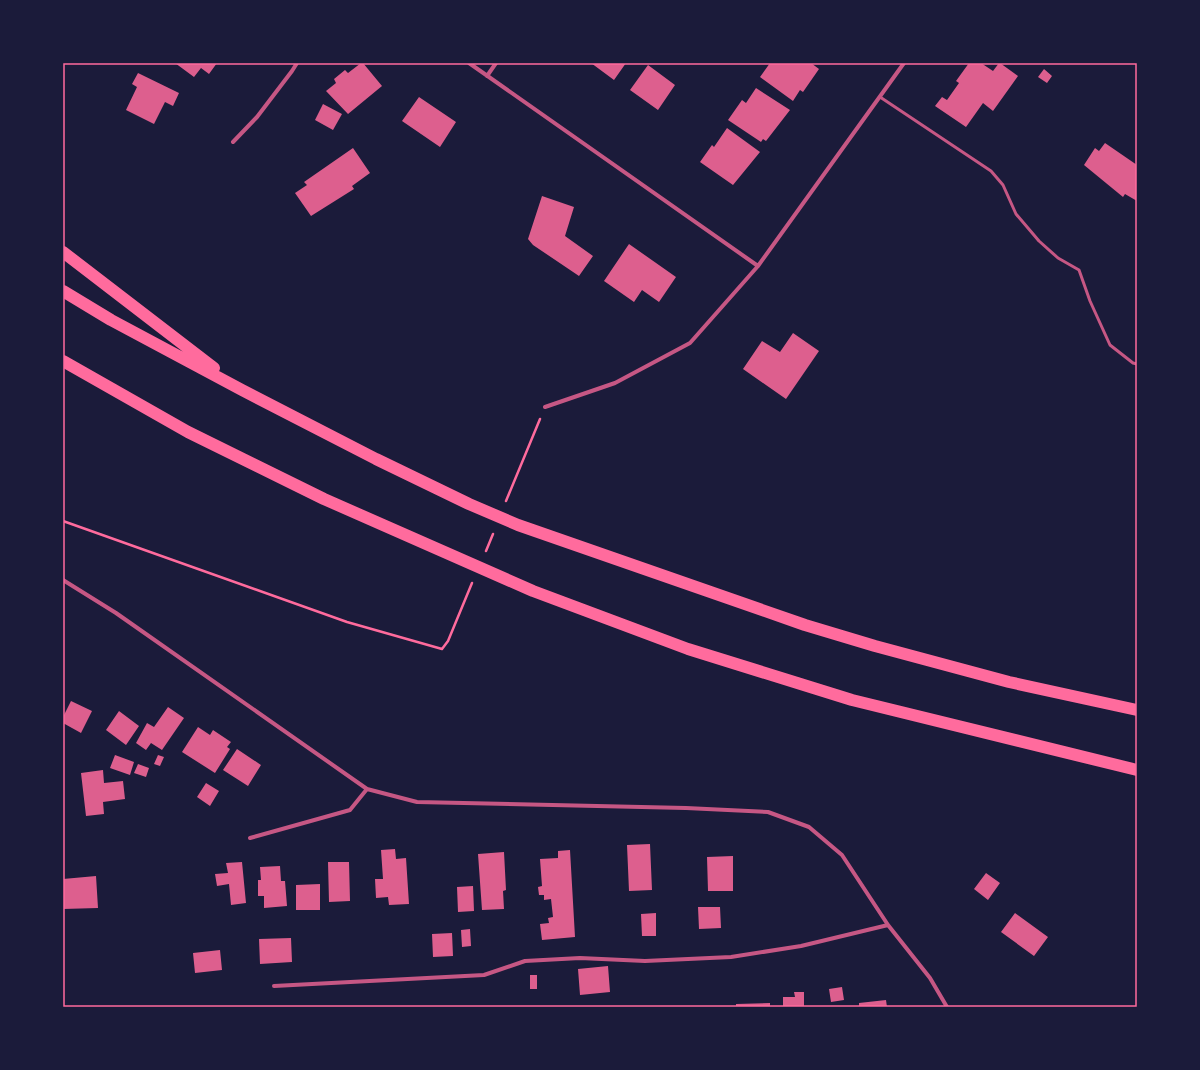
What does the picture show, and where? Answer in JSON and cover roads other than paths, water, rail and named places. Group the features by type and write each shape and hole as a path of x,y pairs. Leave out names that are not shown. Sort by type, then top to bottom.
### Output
{"highway":[{"path":"63,252 242,390"},
{"path":"63,291 111,320 376,459 469,504 518,525 805,625 875,646 1002,680 1137,710"},
{"path":"63,362 188,432 317,495 533,592 688,649 852,700 1137,770"}],"street":[{"path":"233,142 257,117 297,63"},
{"path":"469,63 758,266"},
{"path":"487,76 496,63"},
{"path":"545,407 615,383 690,343 758,266 904,63"},
{"path":"63,580 116,613 367,790 416,802 686,808 768,812 809,827 842,855 888,926 930,978 947,1007"},
{"path":"250,838 350,810 367,790"},
{"path":"274,986 484,975 525,961 580,958 645,961 731,957 801,946 888,926"}],"lane":[{"path":"880,97 990,171 1003,184 1016,214 1038,241 1058,258 1079,270 1090,301 1110,344 1133,363 1137,364"}]}
